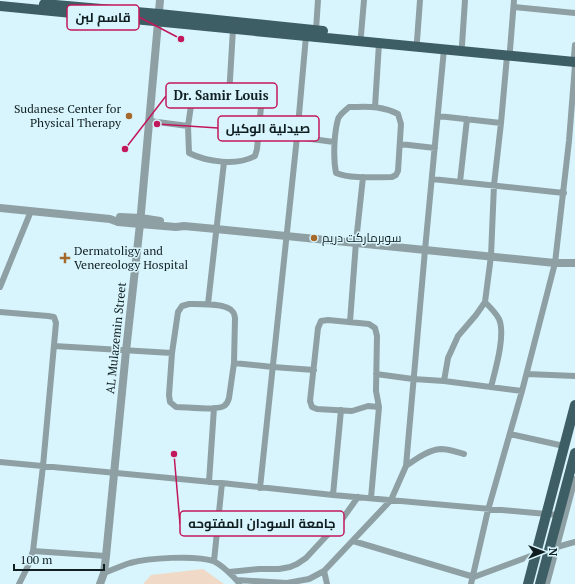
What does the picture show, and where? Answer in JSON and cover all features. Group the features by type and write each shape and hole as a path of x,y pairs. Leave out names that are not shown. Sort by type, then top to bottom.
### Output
{"main road":[{"path":"2,0 159,18 233,29 575,60"},
{"path":"0,6 60,13 159,18 316,30 462,45 508,53"},
{"path":"528,584 575,405"},
{"path":"540,584 575,453"}],"street":[{"name":"AL Mulazemin Street","path":"100,584 104,573 106,556 126,351 141,221 160,0"},
{"path":"316,30 318,0"},
{"path":"361,35 364,0"},
{"path":"417,41 420,0"},
{"path":"462,45 466,0"},
{"path":"444,381 448,358 458,336 485,302 491,256 494,185 514,3 575,13"},
{"path":"229,96 233,29"},
{"path":"260,488 287,236 306,36"},
{"path":"375,107 379,43"},
{"path":"472,584 488,510 527,374 556,263 564,192 572,142 575,45"},
{"path":"104,573 149,559 195,558 214,561 229,572 238,582 287,584 308,579 324,571 391,500 406,466 444,49"},
{"path":"201,94 256,98 260,101 261,107 257,148 255,156 249,159 224,162 195,156 189,153 188,126 192,99 196,95 201,94"},
{"path":"349,107 375,107 389,110 398,114 401,124 398,171 396,175 392,177 342,176 336,173 334,142 339,118 349,107"},
{"path":"438,116 501,123"},
{"path":"460,182 467,119"},
{"path":"150,121 188,126"},
{"path":"259,132 334,142"},
{"path":"400,144 435,148"},
{"path":"208,304 224,162"},
{"path":"350,322 363,177"},
{"path":"432,179 564,192"},
{"path":"142,205 149,216 154,220"},
{"path":"0,208 110,218 118,222 154,220 177,223 184,226"},
{"path":"0,287 31,211"},
{"path":"141,221 176,227 184,226 556,263 575,263"},
{"path":"485,302 499,320 501,331 500,347 491,387"},
{"path":"189,304 208,304 229,308 233,312 235,318 234,363 229,398 223,407 176,407 170,402 169,395 172,354 178,312 182,306 189,304"},
{"path":"0,312 54,317 56,323 43,466 33,551 28,566 19,584"},
{"path":"371,498 379,407 376,391 377,336 374,328 369,324 328,320 321,321 318,328 310,401 312,407 317,409 352,411 368,406 379,407"},
{"path":"54,346 172,354"},
{"path":"234,363 314,370"},
{"path":"376,374 522,391"},
{"path":"527,374 575,376"},
{"path":"209,482 214,408"},
{"path":"333,495 341,410"},
{"path":"510,434 564,446"},
{"path":"406,466 419,457 440,449 464,454"},
{"path":"0,462 488,510 558,515"},
{"path":"547,584 575,479"},
{"path":"214,561 222,483"},
{"path":"229,572 278,569 297,564 306,558 343,518 358,497"},
{"path":"568,505 575,505"},
{"path":"353,540 474,577 536,554"},
{"path":"557,547 575,542"},
{"path":"33,551 106,556"},
{"path":"324,571 327,584"}],"shaded area":[{"path":"203,569 224,584 143,584 151,575"}],"place":[{"name":"قاسم لبن","path":"181,39"},
{"name":"Sudanese Center for Physical Therapy","path":"129,116"},
{"name":"صيدلية الوكيل","path":"157,124"},
{"name":"Dr. Samir Louis","path":"125,149"},
{"name":"سوبرماركت دريم","path":"314,238"},
{"name":"Dermatoligy and Venereology Hospital","path":"65,258"},
{"name":"جامعة السودان المفتوحه","path":"174,454"}]}
